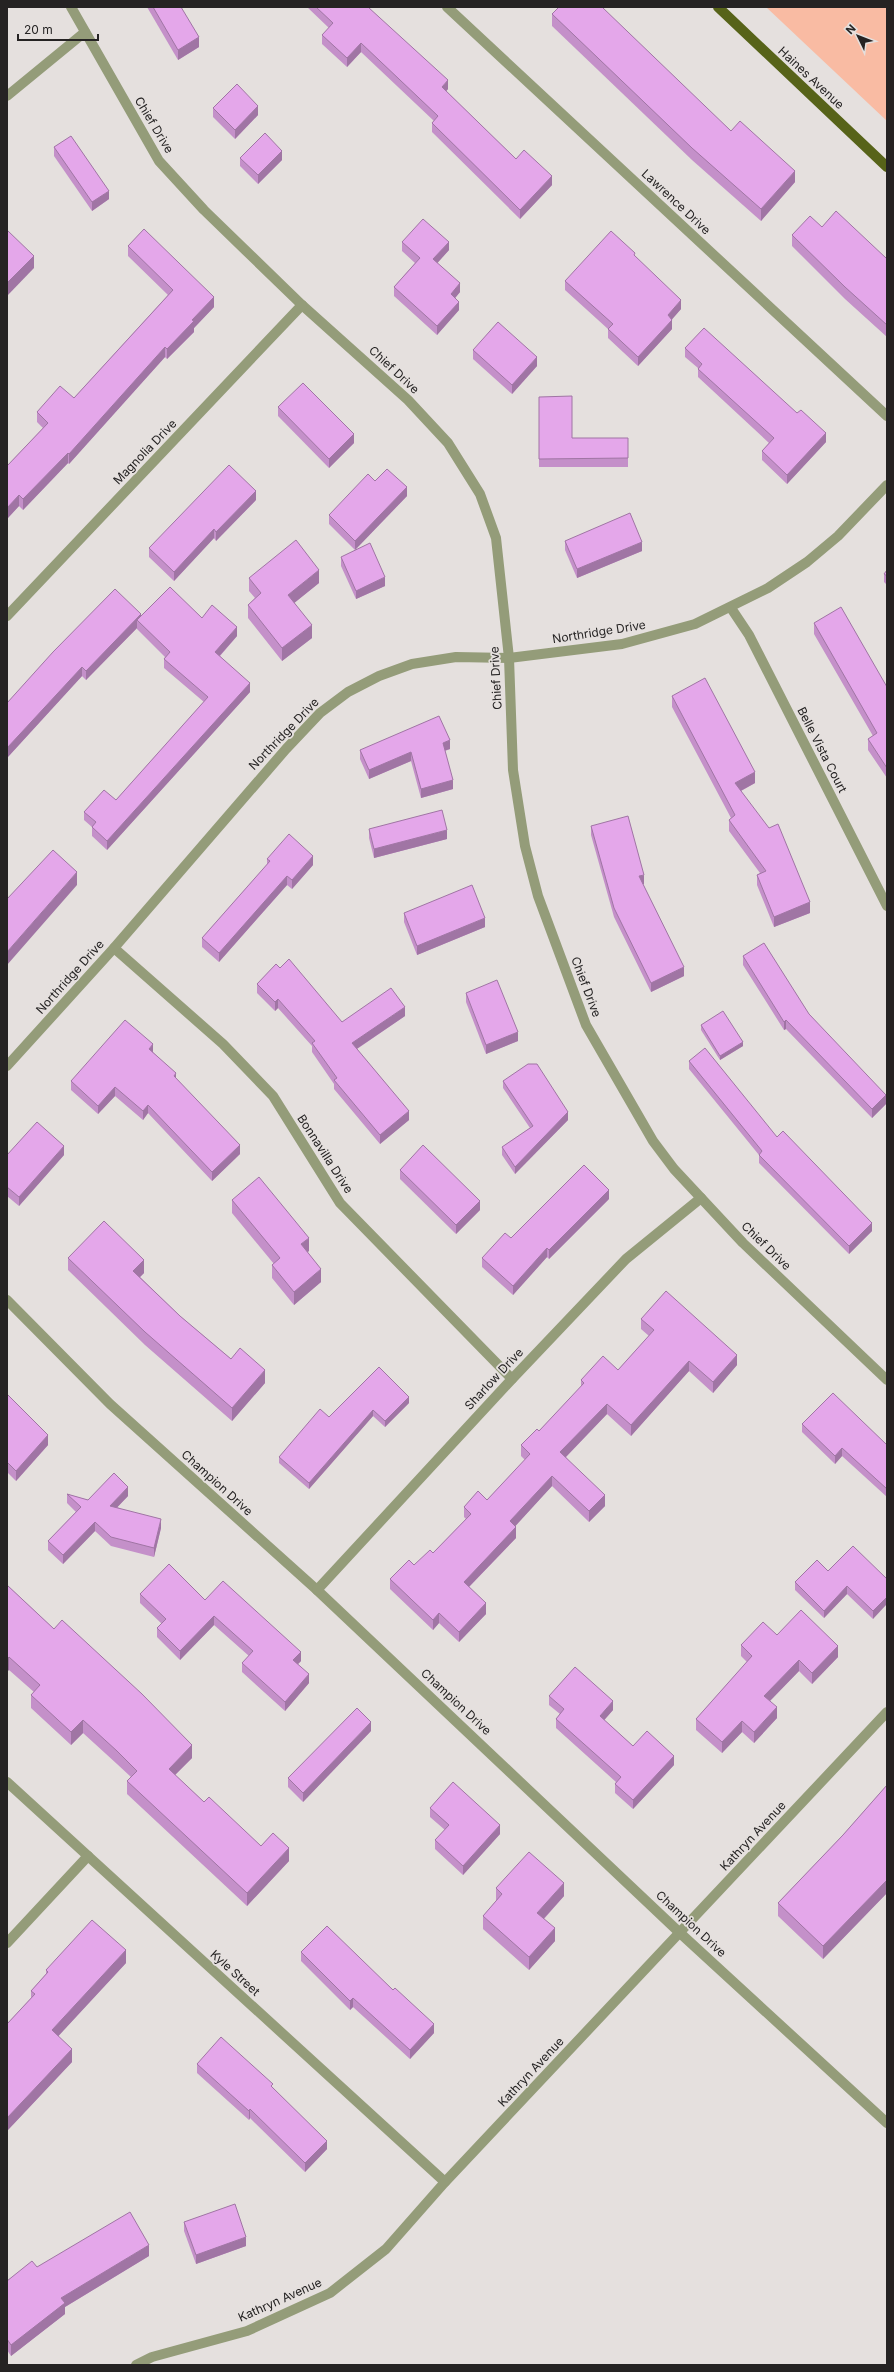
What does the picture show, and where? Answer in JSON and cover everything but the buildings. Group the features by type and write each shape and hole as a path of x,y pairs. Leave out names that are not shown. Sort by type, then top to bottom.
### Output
{"main road":[{"name":"Haines Avenue","path":"718,7 887,167"}],"street":[{"name":"Chief Drive","path":"71,7 159,161 204,210 302,305 408,400 448,443 480,494 496,538 509,658 513,770 525,846 538,896 590,1031 654,1141 700,1198 744,1243 887,1380"},
{"name":"Lawrence Drive","path":"448,7 887,416"},
{"path":"7,96 85,32"},
{"name":"Magnolia Drive","path":"7,616 302,305"},
{"name":"Northridge Drive","path":"7,1066 114,948 286,749 320,713 348,692 379,676 412,664 456,657 509,658 622,644 688,626 731,608 768,588 807,562 838,536 887,485"},
{"name":"Belle Vista Court","path":"731,608 749,635 887,906"},
{"name":"Bonnavilla Drive","path":"114,948 223,1044 273,1096 340,1203 512,1379"},
{"name":"Sharlow Drive","path":"317,1590 512,1379 626,1260 700,1198"},
{"name":"Champion Drive","path":"7,1300 110,1404 317,1590 680,1933 887,2123"},
{"name":"Kathryn Avenue","path":"136,2365 152,2357 247,2331 330,2293 386,2249 445,2182 887,1712"},
{"name":"Kyle Street","path":"7,1782 445,2182"},
{"path":"7,1943 88,1856"}],"shaded area":[{"path":"766,7 887,7 887,121"}]}
